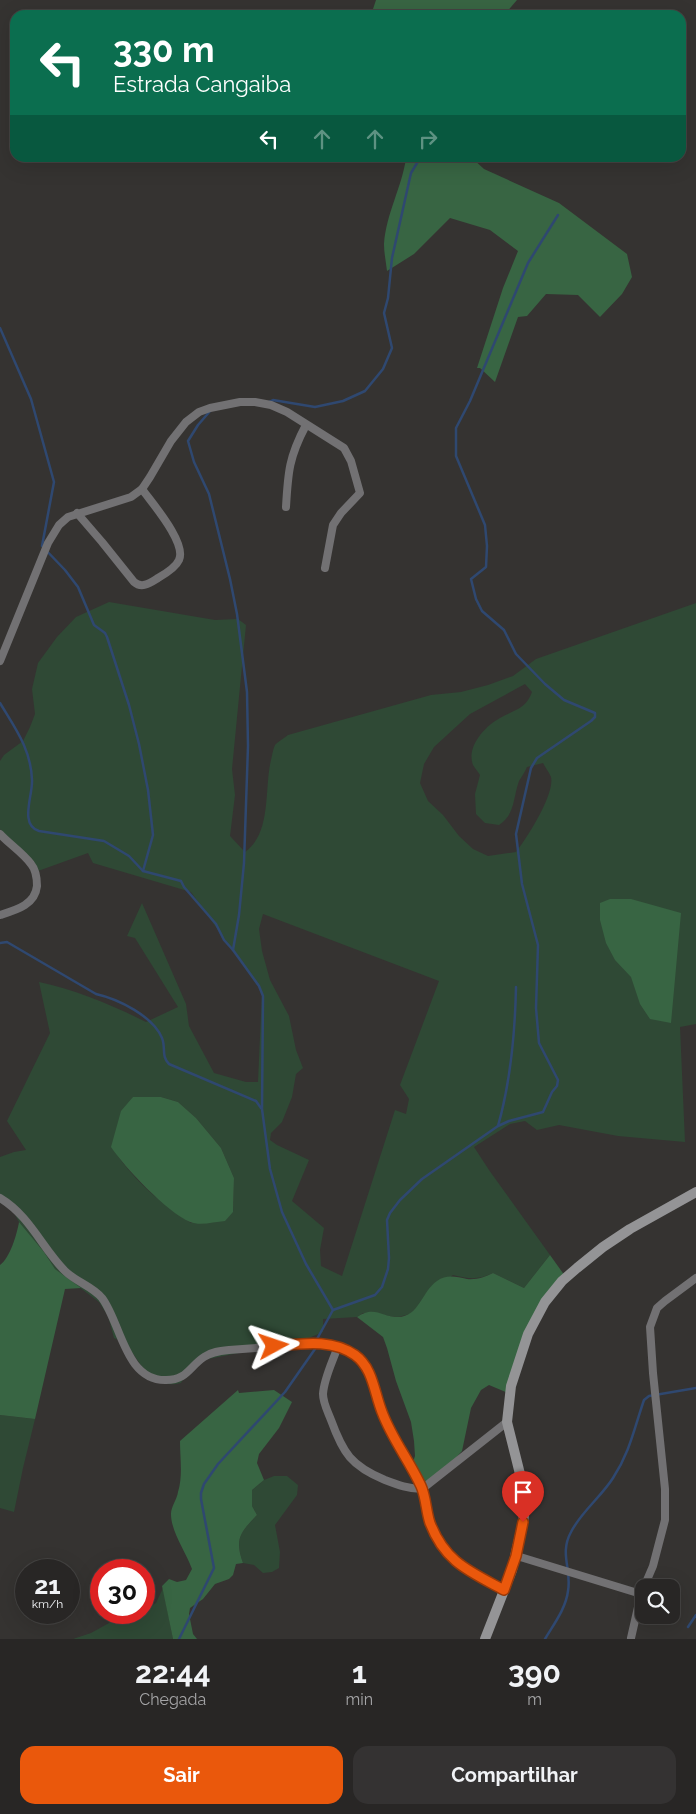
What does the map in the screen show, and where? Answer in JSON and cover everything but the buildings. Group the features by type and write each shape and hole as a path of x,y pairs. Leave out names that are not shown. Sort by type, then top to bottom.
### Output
{"street":[{"path":"0,661 48,544 62,522 68,517 131,497 150,478 171,441 182,427 199,412 210,408 225,404 255,402 279,409 347,451 360,489 358,497 341,513 333,524 325,568"},
{"path":"286,506 290,459 294,446 306,425"},
{"path":"77,514 134,582 137,585 145,585 176,565 180,559 180,552 176,538 142,488"},
{"path":"0,834 30,862 37,880 35,894 28,903 0,915"},
{"path":"485,1639 516,1556 525,1508 524,1490 507,1422 511,1386 528,1334 552,1292 577,1268 603,1247 648,1218 696,1192"},
{"path":"0,1198 19,1212 64,1270 88,1286 101,1298 129,1355 137,1366 150,1377 164,1380 178,1378 190,1371 203,1358 217,1352 229,1350 322,1343 338,1346 355,1355 367,1368 390,1432 422,1489 430,1521 446,1553 461,1565 504,1590"},
{"path":"647,1579 653,1566 665,1520 665,1489 650,1328 657,1308 696,1278"},
{"path":"338,1346 326,1381 324,1398 334,1428 346,1452 358,1467 368,1473 410,1489 422,1489 507,1422"},
{"path":"516,1556 635,1592"},
{"path":"631,1638 635,1620"}],"green space":[{"path":"376,0 517,0 508,10 373,10"},
{"path":"405,162 476,162 484,169 559,203 627,254 632,277 622,294 600,317 578,295 546,294 527,316 518,317 495,382 480,368 477,368 503,288 518,251 490,230 450,218 414,254 387,271 384,247 385,233"},
{"path":"109,602 215,620 238,619 246,625 232,769 235,795 230,836 245,852 254,844 263,822 274,747 288,735 431,695 461,692 488,685 513,676 536,659 696,603 696,1024 680,1027 685,1142 618,1136 559,1125 537,1130 525,1121 510,1124 474,1147 550,1255 524,1288 493,1273 473,1278 453,1275 425,1295 410,1314 398,1317 363,1313 357,1317 323,1319 323,1332 304,1340 193,1362 181,1383 167,1384 157,1381 149,1375 131,1351 114,1338 108,1316 99,1302 55,1269 44,1252 19,1222 12,1209 0,1202 0,1157 26,1150 7,1121 50,1033 39,982 67,989 94,999 146,1022 178,1007 135,938 127,936 142,903 186,1004 189,1026 214,1073 246,1082 258,1082 262,992 191,892 93,863 88,853 38,871 0,829 0,761 4,755 23,741 30,727 35,714 32,689 38,663 57,637 76,617","holes":["525,684 532,692 523,706 488,726 478,738 472,751 473,765 480,775 475,794 476,814 485,823 499,825 504,821 511,811 519,781 527,767 543,763 551,777 551,785 545,805 516,852 488,856 473,849 428,801 420,783 424,764 434,747 470,714","263,914 439,981 400,1085 409,1099 406,1114 395,1110 342,1276 321,1266 320,1250 324,1228 292,1201 309,1160 270,1140 271,1133 282,1122 292,1097 296,1074 303,1068 296,1050 289,1016 270,980 262,951 259,929","133,1097 161,1097 178,1102 196,1118 221,1148 234,1178 233,1212 191,1223 147,1189 128,1169 112,1147"]},
{"path":"610,899 631,899 681,913 671,1023 650,1019 640,1004 631,977 615,960 606,943 600,920 600,903"},
{"path":"133,1097 161,1097 178,1102 196,1118 221,1148 234,1178 233,1212 225,1221 198,1224 181,1217 147,1189 117,1156 111,1147 121,1111"},
{"path":"19,1222 44,1252 55,1269 81,1288 65,1289 35,1419 0,1415 0,1265 4,1262 10,1251"},
{"path":"550,1255 565,1276 550,1292 508,1393 489,1385 481,1390 471,1408 462,1451 444,1471 433,1479 425,1481 416,1473 412,1465 415,1456 411,1422 383,1337 357,1317 368,1312 378,1312 392,1317 405,1316 416,1308 432,1285 448,1277 474,1279 493,1273 524,1288"},
{"path":"238,1390 239,1393 274,1390 292,1402 279,1428 259,1454 257,1463 264,1480 252,1490 252,1506 257,1515 243,1531 239,1541 243,1563 236,1564 233,1575 229,1579 215,1584 203,1599 190,1608 189,1614 193,1634 197,1639 173,1639 162,1586 169,1579 177,1582 186,1580 192,1569 173,1528 171,1514 180,1480 180,1441"},
{"path":"0,1415 35,1419 14,1512 0,1508"},
{"path":"274,1476 287,1476 298,1485 297,1495 275,1525 280,1552 279,1568 272,1572 263,1573 254,1565 243,1563 239,1541 243,1531 257,1515 252,1506 252,1490 264,1480"},
{"path":"163,1588 173,1639 73,1639 91,1633 107,1624 155,1624 156,1603"}],"waterway":[{"path":"269,402 273,400 315,407 343,401 365,391 383,369 392,348 384,313 388,298 392,258 411,173 418,162"},
{"path":"179,1639 214,1568 201,1499 204,1484 218,1464 285,1392 315,1349 317,1339 333,1310 375,1295 382,1287 388,1269 389,1258 387,1220 400,1200 422,1179 498,1126 509,1121 543,1112 552,1092 557,1086 558,1080 539,1043 536,1008 538,945 522,884 516,834 531,768 537,758 591,721 595,717 595,713 564,700 545,684 516,654 504,630 482,611 476,599 471,579 486,567 485,525 456,456 456,428 470,401 528,263 558,215"},
{"path":"0,328 31,399 54,482 42,546 78,587 94,625 105,633 129,705 148,790 153,835 143,871"},
{"path":"211,410 198,425 188,441 194,462 209,494 230,579 237,614 247,692 248,746 244,863 239,915 233,950"},
{"path":"0,703 21,739 29,758 32,786 28,816 33,828 39,831 104,841 129,856 143,871 181,881 216,924 224,940 259,986 263,996 262,1109 270,1169 282,1212 306,1264 333,1310"},
{"path":"0,943 7,942 96,994 105,996 134,1010 157,1030 162,1038 164,1055 169,1064 256,1101 261,1108"},
{"path":"498,1126 512,1057 516,987"},
{"path":"545,1639 559,1616 567,1597 569,1583 566,1547 571,1532 580,1518 608,1485 624,1459 644,1400 649,1396 696,1388"},
{"path":"688,1627 696,1615"}],"route":[{"path":"274,1346 329,1344 346,1350 362,1361 371,1377 390,1432 422,1489 435,1534 446,1553 461,1565 504,1590 516,1556 523,1522"}]}
